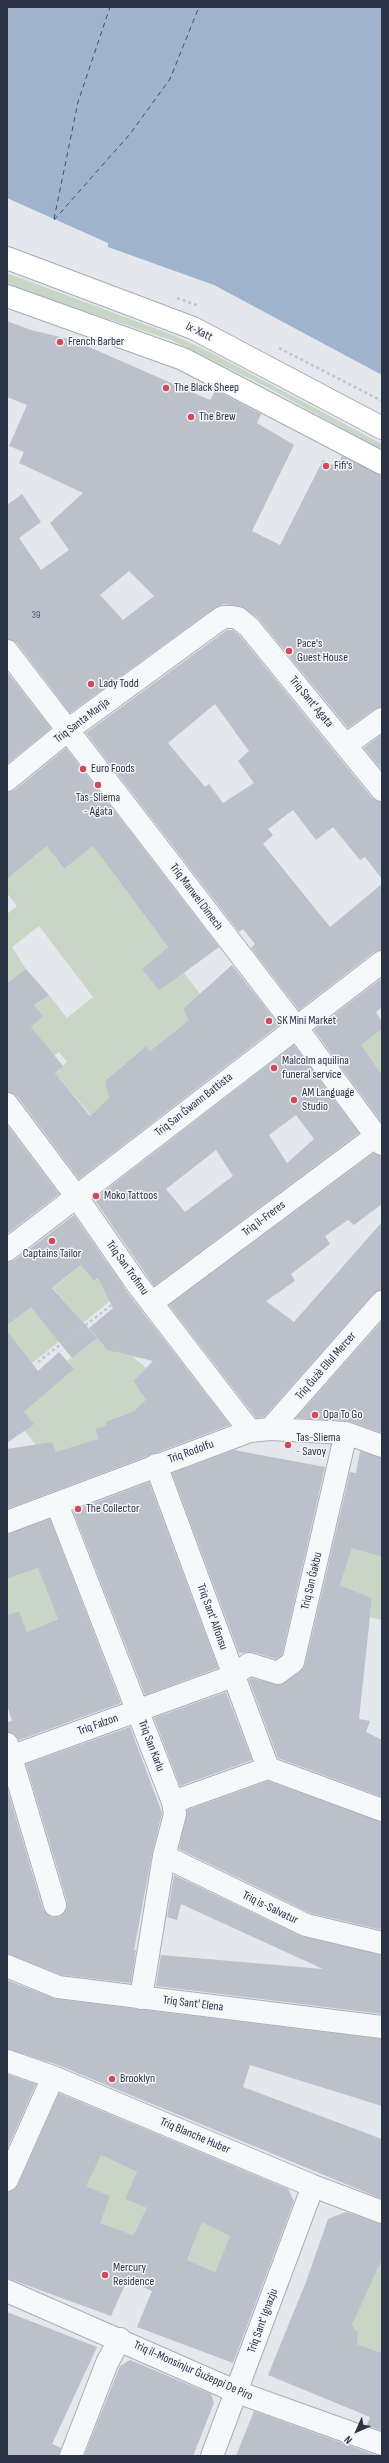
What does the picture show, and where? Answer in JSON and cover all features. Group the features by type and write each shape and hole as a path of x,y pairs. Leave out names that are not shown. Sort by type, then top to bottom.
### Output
{"main road":[{"name":"Ix-Xatt","path":"7,258 193,328 382,428"},
{"path":"7,296 183,359 382,463"}],"street":[{"name":"Triq Santa Marija","path":"7,780 68,730 223,617 238,618"},
{"name":"Triq Sant' Agata","path":"238,618 249,626 382,790"},
{"name":"Triq Manwel Dimech","path":"7,651 296,1027 379,1140"},
{"path":"346,745 382,719"},
{"name":"Triq San Ġwann Battista","path":"7,1250 382,962"},
{"name":"Triq San Trofimu","path":"7,1104 76,1196 137,1284 260,1430"},
{"name":"Triq il-Freres","path":"153,1302 379,1140"},
{"name":"Triq Ġużè Ellul Mercer","path":"260,1430 382,1302"},
{"name":"Triq Rodolfu","path":"7,1522 156,1465 260,1430 346,1433 382,1446"},
{"name":"Triq San Ġakbu","path":"233,1676 249,1664 278,1673 293,1662 346,1433"},
{"name":"Triq Sant' Alfonsu","path":"156,1465 268,1768"},
{"name":"Triq San Karlu","path":"57,1504 173,1802 175,1814 164,1856 141,1998"},
{"name":"Triq Falzon","path":"8,1753 233,1676"},
{"path":"8,1753 55,1905"},
{"path":"173,1802 268,1768 382,1810"},
{"name":"Triq is-Salvatur","path":"164,1856 306,1925 382,1943"},
{"name":"Triq Sant' Elena","path":"7,1966 58,1987 382,2027"},
{"name":"Triq Blanche Huber","path":"7,2061 53,2077 313,2186 382,2212"},
{"path":"7,2180 53,2077"},
{"name":"Triq Sant' Ignazju","path":"212,2456 313,2186"},
{"name":"Triq il-Monsinjur Ġużeppi De Piro","path":"7,2291 120,2339 237,2392 382,2444"},
{"path":"71,2456 107,2363 120,2339"}],"path":[{"path":"38,1362 118,1300"}],"green space":[{"path":"7,273 173,335 210,352 382,444 382,450 263,385 171,340 7,285"},
{"path":"71,806 54,856 64,869 93,846 168,947 142,969 159,991 184,973 200,994 189,1020 150,1051 146,1046 105,1081 111,1097 99,1125 55,1073 67,1062 59,1052 50,1059 35,1040 39,1037 31,1027 43,1016 34,1005 49,995 67,1018 93,997 39,926 12,947 26,969 7,983 7,914 17,906 7,893 7,866 13,874 39,853"},
{"path":"382,1029 382,1075 372,1061 359,1071 347,1055"},
{"path":"107,1262 124,1285 109,1298 110,1301 83,1323 53,1288 81,1265 95,1281 101,1276 96,1270"},
{"path":"28,1303 78,1327 32,1363 7,1354 7,1325"},
{"path":"89,1328 104,1347 121,1333 118,1353 132,1356 146,1368 133,1381 146,1400 176,1406 125,1414 105,1422 106,1426 95,1430 98,1439 58,1457 52,1442 36,1445 24,1430 24,1412 74,1369 67,1361 91,1343 83,1333"},
{"path":"352,1548 382,1557 382,1620 370,1617 372,1598 340,1585"},
{"path":"52,1563 41,1575 58,1619 27,1632 19,1611 7,1615 7,1579"},
{"path":"101,2155 137,2172 126,2199 140,2205 157,2168 230,2236 215,2272 187,2260 194,2243 140,2221 133,2235 98,2223 109,2196 79,2183"},
{"path":"381,2260 382,2353 357,2344 358,2333 352,2325"}],"water":[{"path":"7,7 382,7 382,375 214,285 108,247 108,243 7,198"}],"building":[{"path":"7,321 31,330 73,340 210,400 216,390 261,414 257,423 294,445 252,531 280,545 323,460 337,467 342,456 382,475 382,707 375,709 348,728 257,617 240,606 223,604 206,614 70,713 17,643 7,639 7,505 22,494 41,522 19,538 41,570 69,550 50,523 83,493 19,463 24,452 9,446 27,405 7,397","holes":["129,571 154,596 123,620 100,595"]},
{"path":"227,630 233,630 240,636 372,798 382,802 382,879 365,857 360,860 333,827 316,840 293,810 268,829 273,835 263,844 330,927 382,884 382,950 374,952 299,1010 251,948 255,944 243,929 239,932 86,733","holes":["215,704 249,751 238,761 254,783 223,803 209,784 205,787 168,743"]},
{"path":"7,672 51,728 7,764"},
{"path":"382,734 382,770 364,748"},
{"path":"66,748 219,947 159,991 142,969 168,947 93,846 64,869 47,846 7,879 7,792 15,790"},
{"path":"232,965 279,1025 79,1179 17,1096 7,1092 7,983 26,969 49,995 34,1005 43,1016 31,1027 63,1066 55,1073 90,1116 109,1098 105,1081 146,1046 150,1051 189,1020 183,1009"},
{"path":"382,978 382,1007 376,1012 382,1022 382,1029 361,1045 382,1075 382,1123 314,1030"},
{"path":"294,1045 359,1133 154,1286 94,1199","holes":["296,1115 314,1139 287,1163 269,1135","216,1150 233,1176 185,1212 166,1189"]},
{"path":"7,1125 59,1194 7,1234"},
{"path":"374,1153 382,1156 382,1204 354,1225 348,1220 325,1236 330,1244 291,1274 295,1281 266,1301 294,1322 382,1222 382,1290 373,1294 264,1417 256,1418 169,1305"},
{"path":"74,1215 127,1292 230,1425 7,1509 7,1449 52,1442 56,1452 98,1439 95,1429 106,1426 105,1422 134,1411 146,1400 133,1381 153,1361 107,1350 89,1328 113,1308 98,1278 94,1281 81,1265 52,1288 97,1338 72,1358 31,1307 7,1325 7,1262 15,1260"},
{"path":"382,1321 382,1433 348,1421 296,1418"},
{"path":"7,1331 38,1371 59,1352 74,1369 24,1412 34,1424 7,1443"},
{"path":"234,1450 325,1467 282,1655 276,1659 253,1652 239,1653 172,1473"},
{"path":"360,1451 382,1458 382,1557 352,1548 340,1585 372,1598 359,1719 370,1721 366,1732 382,1740 382,1797 278,1758 249,1680 251,1678 280,1685 300,1672 305,1665 350,1472 356,1473"},
{"path":"149,1482 218,1668 145,1695 73,1511"},
{"path":"50,1519 121,1703 19,1740 15,1735 7,1732 7,1722 12,1721 7,1705 7,1615 19,1611 27,1632 58,1619 38,1568 7,1579 7,1534"},
{"path":"226,1692 252,1760 180,1786 154,1718"},
{"path":"130,1727 162,1813 152,1854 134,1950 136,1950 131,1983 61,1975 7,1954 7,1788 43,1909 52,1917 59,1917 67,1908 67,1901 26,1764"},
{"path":"268,1781 382,1822 382,1930 310,1913 179,1849 187,1810"},
{"path":"174,1875 301,1936 382,1955 382,2014 156,1986 161,1955 323,1969 181,1904 177,1920 167,1917"},
{"path":"7,1980 56,1999 382,2039 382,2106 250,2065 243,2087 382,2139 382,2199 58,2065 7,2049"},
{"path":"7,2074 36,2084 7,2149"},
{"path":"59,2093 288,2189 294,2201 233,2363 137,2327 152,2291 127,2280 111,2316 7,2278 7,2192 14,2190 18,2185","holes":["101,2155 137,2172 125,2199 147,2208 133,2235 100,2223 110,2196 86,2186","202,2222 230,2236 215,2272 187,2260"]},
{"path":"346,2212 382,2224 382,2259 352,2325 358,2333 357,2344 382,2353 382,2431 367,2425 370,2417 268,2375 306,2282 328,2219"},
{"path":"7,2312 97,2347 52,2444 61,2448 59,2456 7,2456"},
{"path":"130,2360 211,2394 214,2403 193,2456 84,2456 120,2366"},
{"path":"254,2411 378,2456 236,2456"}],"ferry route":[{"path":"54,219 78,102 110,7"},
{"path":"54,220 130,134 170,79 199,7"}],"place":[{"name":"French Barber","path":"60,342"},
{"name":"The Black Sheep","path":"166,388"},
{"name":"The Brew","path":"191,417"},
{"name":"Fifi's","path":"326,466"},
{"name":"Pace's Guest House","path":"289,651"},
{"name":"Lady Todd","path":"91,684"},
{"name":"Euro Foods","path":"83,769"},
{"name":"Tas-Sliema - Agata","path":"98,785"},
{"name":"SK Mini Market","path":"269,1021"},
{"name":"Malcolm aquilina funeral service","path":"274,1068"},
{"name":"AM Language Studio","path":"294,1100"},
{"name":"Moko Tattoos","path":"96,1196"},
{"name":"Captains Tailor","path":"52,1241"},
{"name":"Opa To Go","path":"315,1415"},
{"name":"Tas-Sliema - Savoy","path":"288,1445"},
{"name":"The Collector","path":"78,1509"},
{"name":"Brooklyn","path":"112,2079"},
{"name":"Mercury Residence","path":"105,2275"}]}
